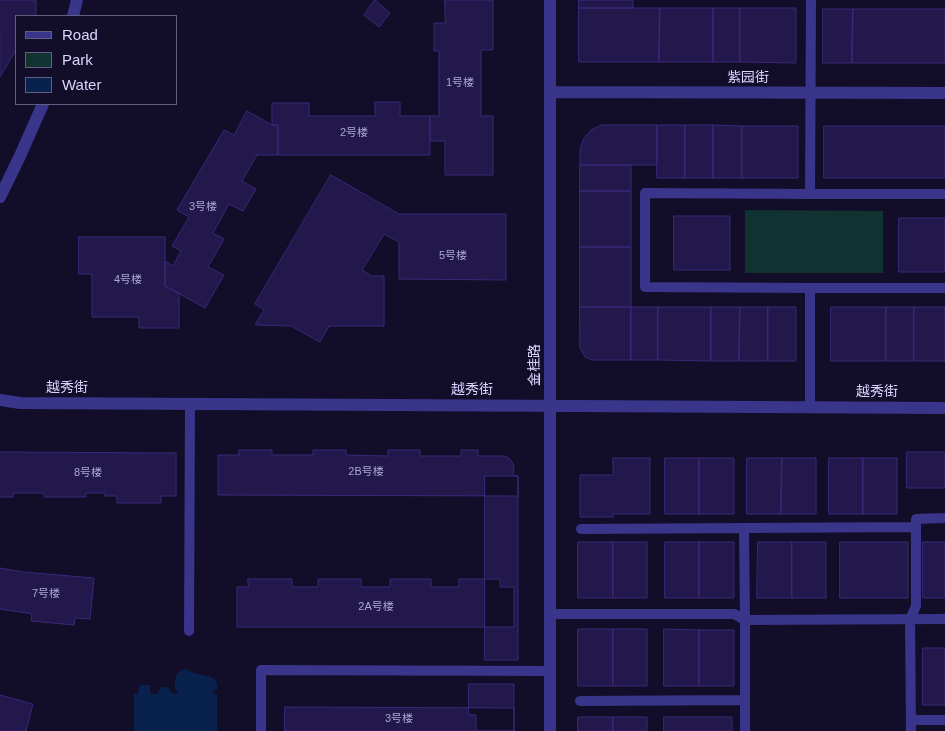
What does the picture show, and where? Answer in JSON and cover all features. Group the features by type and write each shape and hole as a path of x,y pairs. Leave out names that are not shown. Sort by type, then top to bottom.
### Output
{"street":[{"path":"73,15 77,0"},
{"name":"金桂路","path":"550,0 550,731"},
{"name":"紫园街","path":"550,92 945,94"},
{"path":"0,198 43,105"},
{"name":"越秀街","path":"0,400 20,403 945,408"}],"lane":[{"path":"810,194 812,0"},
{"path":"945,194 645,193 645,287 945,288"},
{"path":"810,288 810,407"},
{"path":"189,631 190,404"},
{"path":"911,731 910,620 916,606 916,519 945,518"},
{"path":"581,529 916,527"},
{"path":"744,528 745,731"},
{"path":"550,614 734,614 745,620 945,619"},
{"path":"261,731 261,670 550,671"},
{"path":"580,701 745,700"},
{"path":"911,720 945,720"}],"green space":[{"path":"745,210 883,211 883,273 745,273"}],"water":[{"path":"186,669 196,674 212,677 216,681 217,689 212,693 217,694 217,731 134,731 134,694 138,694 140,685 149,685 152,694 157,694 162,687 168,687 174,694 178,694 175,687 176,675"}],"building":[{"path":"0,0 36,0 36,15 15,15 15,52 0,77"},
{"path":"375,0 390,13 379,27 364,15"},
{"path":"445,0 493,0 493,50 481,50 481,116 493,116 493,175 445,175 445,141 430,141 430,116 439,116 439,51 434,51 434,23 445,23"},
{"path":"579,0 633,0 633,8 579,8"},
{"path":"579,8 660,8 659,62 579,62"},
{"path":"660,8 713,8 713,62 659,62"},
{"path":"713,8 740,8 740,62 713,62"},
{"path":"740,8 796,8 796,63 740,62"},
{"path":"823,9 853,9 852,63 823,63"},
{"path":"853,9 945,9 945,63 852,63"},
{"path":"375,102 400,102 400,116 430,116 430,155 278,155 278,125 272,125 272,103 309,103 309,116 375,116"},
{"path":"247,111 272,125 278,125 278,155 257,155 242,181 256,189 243,211 229,204 213,233 224,239 208,267 224,275 205,308 165,286 165,261 173,266 181,251 172,246 189,217 177,210 224,130 234,135"},
{"path":"602,125 657,125 657,165 580,165 580,150 583,140 591,130"},
{"path":"657,125 685,125 685,178 657,178"},
{"path":"685,125 713,125 713,178 685,178"},
{"path":"713,125 742,126 742,178 713,178"},
{"path":"742,126 798,126 798,178 742,178"},
{"path":"824,126 945,126 945,178 824,178"},
{"path":"580,165 631,165 631,191 580,191"},
{"path":"331,175 399,214 506,214 506,280 399,279 399,242 384,234 362,270 372,276 384,276 384,326 329,326 320,342 291,326 255,325 264,310 255,304"},
{"path":"580,191 631,191 631,247 580,247"},
{"path":"674,216 730,216 730,270 674,270"},
{"path":"899,218 945,218 945,272 899,272"},
{"path":"79,237 165,237 165,286 179,293 179,328 139,328 139,317 92,317 92,274 79,274"},
{"path":"580,247 631,247 631,307 580,307"},
{"path":"580,307 631,307 631,360 593,360 585,357 580,348"},
{"path":"631,307 658,307 658,360 631,360"},
{"path":"658,307 711,307 711,361 658,360"},
{"path":"711,307 740,307 739,361 711,361"},
{"path":"740,307 768,307 768,361 739,361"},
{"path":"768,307 796,307 796,361 768,361"},
{"path":"831,307 886,307 886,361 831,361"},
{"path":"886,307 914,307 914,361 886,361"},
{"path":"914,307 945,307 945,361 914,361"},
{"path":"239,450 272,450 272,455 313,455 313,450 346,450 346,455 388,456 388,450 420,450 420,456 461,456 461,450 478,450 478,456 504,456 509,458 514,467 513,476 518,476 518,496 218,495 218,455 239,455"},
{"path":"0,452 176,453 176,496 161,496 161,503 117,503 117,496 105,496 105,493 86,493 86,497 44,497 44,493 13,493 13,497 0,497"},
{"path":"907,452 945,452 945,488 907,488"},
{"path":"613,458 650,458 650,514 613,514 613,517 580,517 580,475 613,475"},
{"path":"665,458 699,458 699,514 665,514"},
{"path":"699,458 734,458 734,514 699,514"},
{"path":"747,458 782,458 781,514 747,514"},
{"path":"782,458 816,458 816,514 781,514"},
{"path":"829,458 863,458 863,514 829,514"},
{"path":"863,458 897,458 897,514 863,514"},
{"path":"485,476 518,476 518,660 485,660"},
{"path":"578,542 613,542 613,598 578,598"},
{"path":"613,542 647,542 647,598 613,598"},
{"path":"665,542 699,542 699,598 665,598"},
{"path":"699,542 734,542 734,598 699,598"},
{"path":"758,542 792,542 792,598 757,598"},
{"path":"792,542 826,542 826,598 792,598"},
{"path":"840,542 908,542 908,598 840,598"},
{"path":"923,542 945,542 945,598 923,598"},
{"path":"0,568 23,572 94,578 90,619 75,618 74,625 31,621 32,614 0,609"},
{"path":"248,579 292,579 292,587 318,587 318,579 361,579 361,587 390,587 390,579 431,579 431,587 459,587 459,579 500,579 500,587 514,587 514,627 237,627 237,587 248,587"},
{"path":"578,629 613,629 613,686 578,686"},
{"path":"613,629 647,629 647,686 613,686"},
{"path":"664,629 699,630 699,686 664,686"},
{"path":"699,630 734,630 734,686 699,686"},
{"path":"923,648 945,648 945,705 923,705"},
{"path":"469,684 514,684 514,731 476,731 476,715 469,715"},
{"path":"0,695 33,704 26,731 0,731"},
{"path":"285,707 514,708 514,731 285,731"},
{"path":"578,717 613,717 613,731 578,731"},
{"path":"613,717 647,717 647,731 613,731"},
{"path":"664,717 732,717 732,731 664,731"}]}
